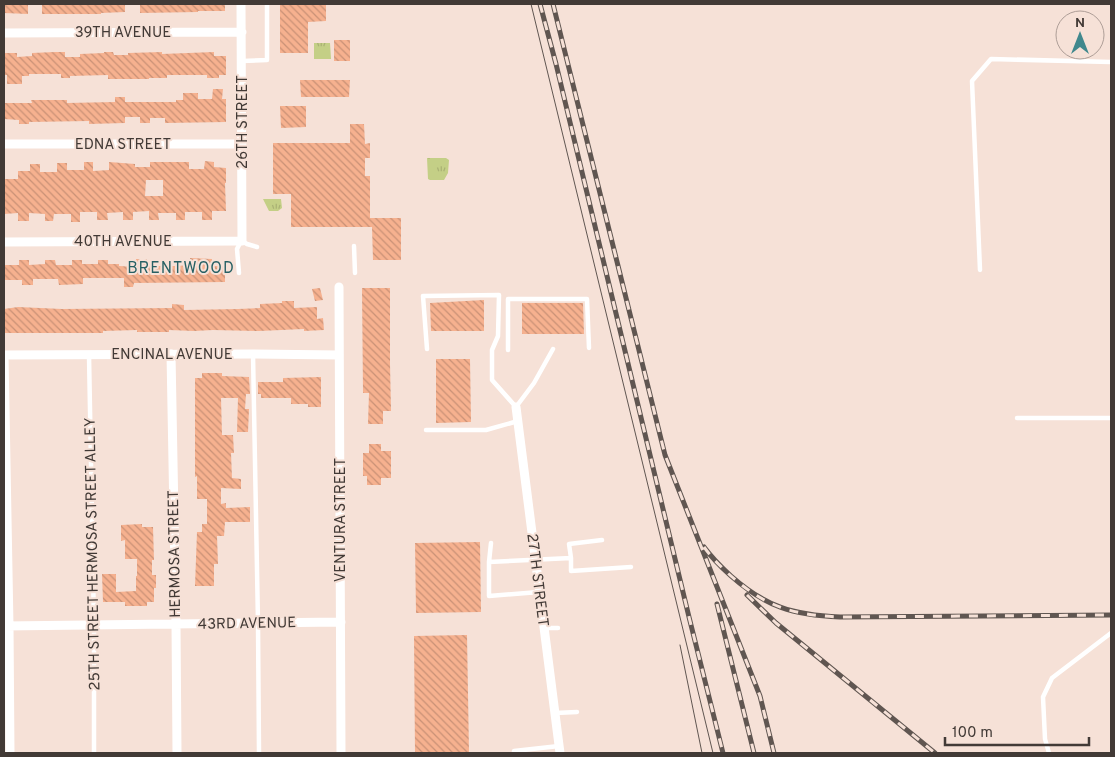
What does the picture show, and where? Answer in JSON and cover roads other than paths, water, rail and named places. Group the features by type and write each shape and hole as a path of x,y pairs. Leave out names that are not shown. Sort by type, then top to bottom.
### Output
{"street":[{"name":"26TH STREET","path":"241,241 242,4"},
{"name":"39TH AVENUE","path":"4,33 242,32"},
{"name":"EDNA STREET","path":"4,144 242,144"},
{"name":"40TH AVENUE","path":"4,242 241,241"},
{"name":"VENTURA STREET","path":"339,287 341,753"},
{"name":"HERMOSA STREET","path":"171,354 177,753"},
{"name":"ENCINAL AVENUE","path":"4,355 339,355"},
{"path":"4,355 10,753"},
{"name":"27TH STREET","path":"516,407 560,750"},
{"name":"43RD AVENUE","path":"7,626 341,622"}],"lane":[{"path":"242,61 267,60 267,4"},
{"path":"980,270 972,81 991,59 1111,62"},
{"path":"239,273 238,249 241,241 257,247"},
{"path":"354,246 355,273"},
{"path":"427,349 423,296 498,295 498,336 492,350 492,380 516,407 534,383 552,349"},
{"path":"508,350 508,299 587,299 589,348"},
{"name":"25TH STREET HERMOSA STREET ALLEY","path":"89,354 94,625 94,753"},
{"path":"253,354 259,753"},
{"path":"1017,418 1111,418"},
{"path":"426,430 486,430 518,421"},
{"path":"602,540 569,544 571,571 631,567"},
{"path":"491,543 489,596 540,592"},
{"path":"490,562 571,558"},
{"path":"544,628 558,628"},
{"path":"1049,753 1045,739 1043,697 1052,678 1111,634"},
{"path":"555,713 577,712"},
{"path":"514,753 514,751 560,750"}],"tram line":[{"path":"531,4 713,753"},
{"path":"680,645 702,753"}],"railway":[{"path":"540,4 723,753"},
{"path":"553,4 665,455 760,696 774,753"},
{"path":"704,547 727,573 756,595 781,607 808,614 840,617 1111,615"},
{"path":"747,595 776,623 935,753"},
{"path":"717,604 754,753"}],"district":[{"name":"BRENTWOOD","path":"181,267"}]}
